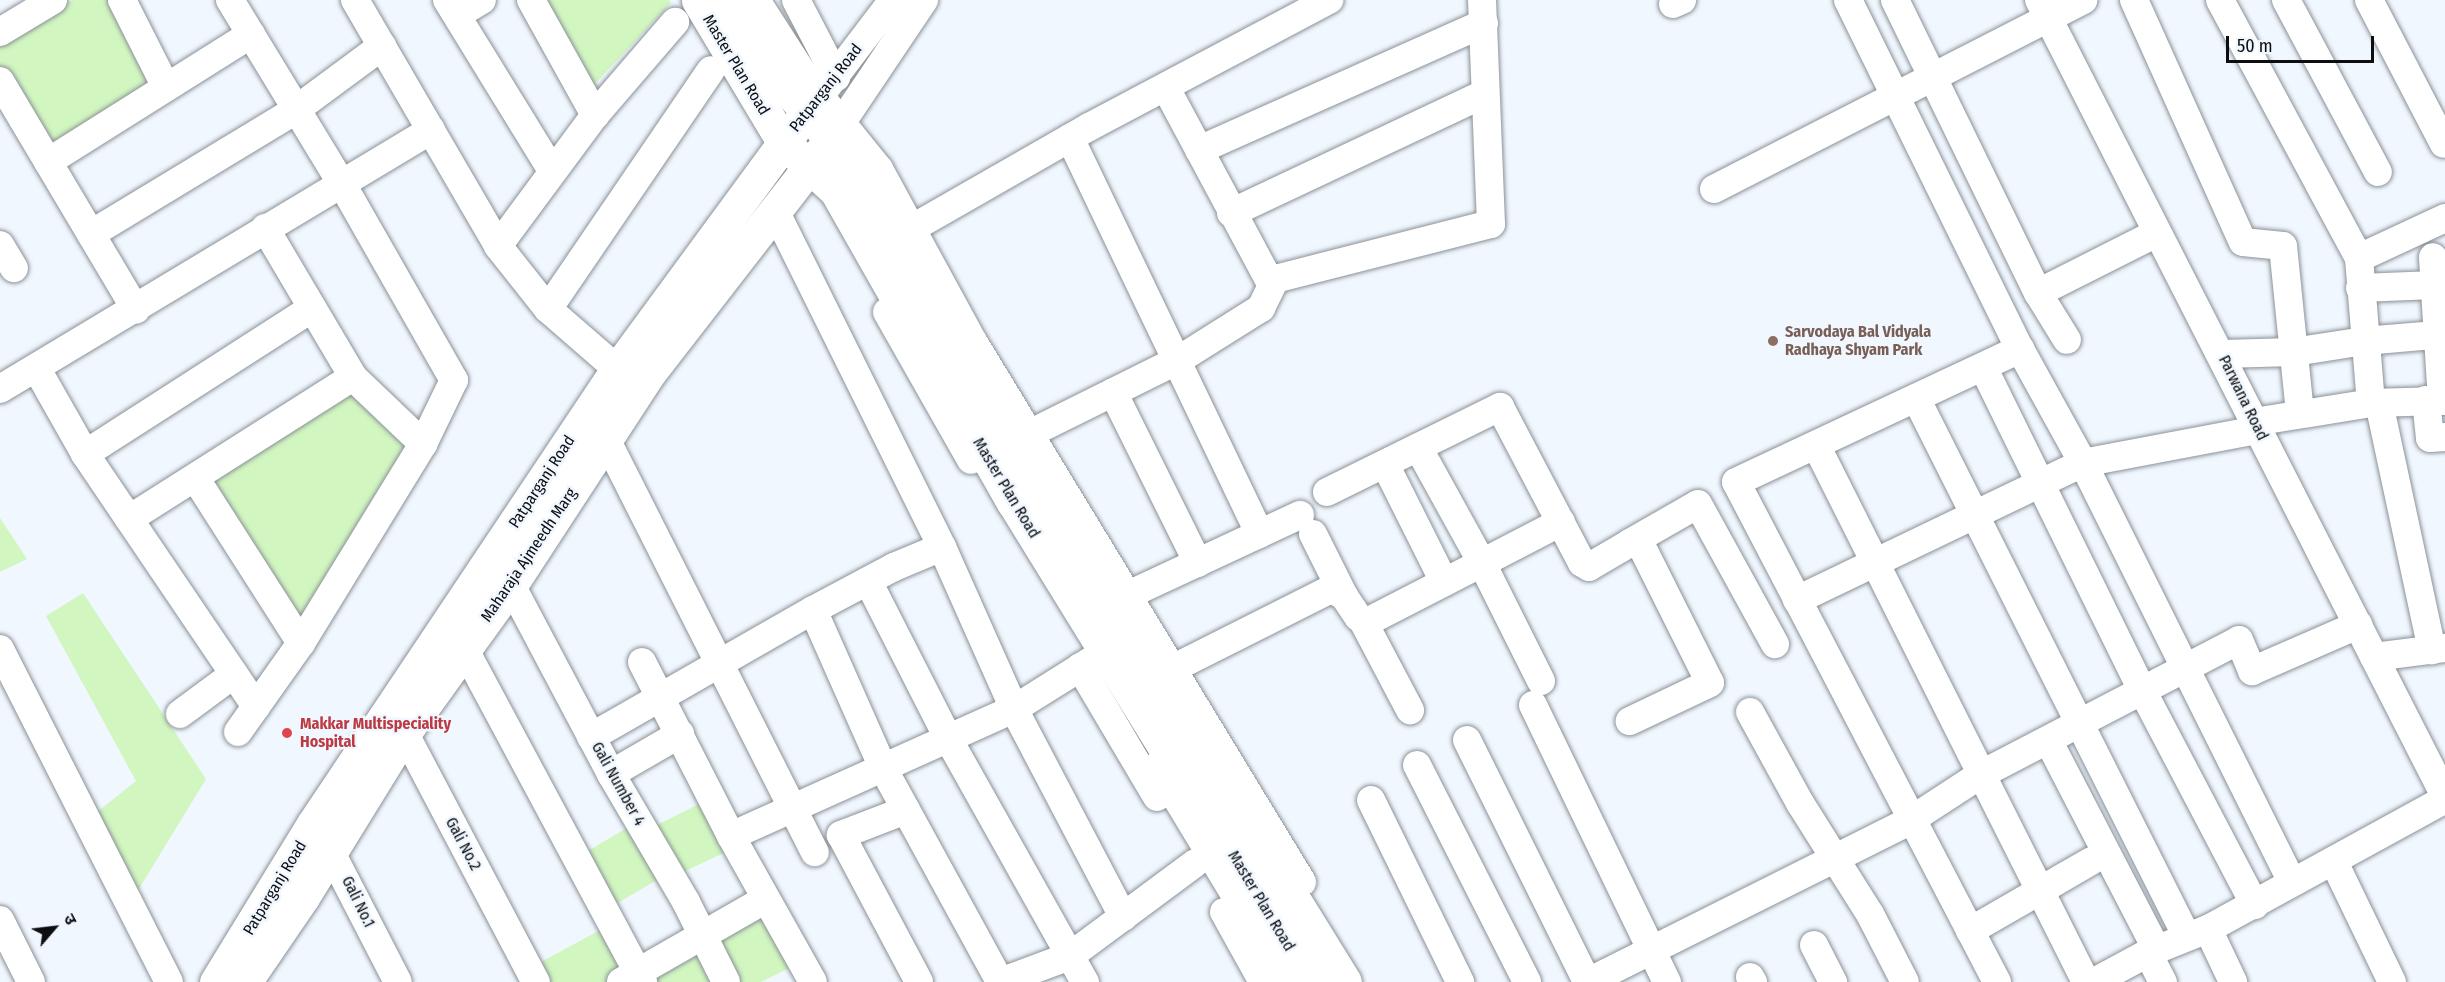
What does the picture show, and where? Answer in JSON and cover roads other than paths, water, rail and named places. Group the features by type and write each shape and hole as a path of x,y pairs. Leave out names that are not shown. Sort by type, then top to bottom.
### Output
{"main road":[{"name":"Master Plan Road","path":"732,0 778,78 821,95 822,152 836,191 1013,502 1309,982"},
{"name":"Master Plan Road","path":"686,11 783,142 822,152 859,173 999,422 1345,982"},
{"name":"Patparganj Road","path":"216,982 314,824 398,720 628,379 783,142 821,95"},
{"name":"Maharaja Ajmeedh Marg","path":"245,982 332,850 398,720 465,650 511,585 606,439 628,379 776,212 822,152"}],"street":[{"path":"0,32 52,0"},
{"path":"122,0 166,87"},
{"path":"230,0 342,184 454,380 423,444 301,643 238,732"},
{"path":"355,0 498,246 548,309 628,379"},
{"path":"482,0 452,7 552,171"},
{"path":"531,0 595,115"},
{"path":"756,0 821,95"},
{"path":"796,0 821,95"},
{"name":"Patparganj Road","path":"821,95 893,0"},
{"name":"Patparganj Road","path":"822,152 924,0"},
{"path":"911,229 1070,138 1329,0"},
{"path":"1848,0 2020,349 2082,463 2292,882"},
{"path":"1895,0 2038,293 2067,340"},
{"path":"1714,189 1932,76 2044,8 2084,0"},
{"path":"2134,0 2243,242 2283,246 2300,414"},
{"path":"2220,0 2358,258 2364,340 2375,403 2438,649 2374,657"},
{"path":"2286,0 2378,172"},
{"path":"2369,0 2444,144"},
{"name":"Parwana Road","path":"2044,8 2157,233 2222,354 2256,426 2445,798"},
{"path":"498,246 595,115 686,11"},
{"path":"1199,150 1483,11 1484,94 1491,224 1270,282"},
{"path":"48,162 250,34"},
{"path":"91,234 297,109 382,46"},
{"path":"548,309 711,70"},
{"path":"0,81 136,310"},
{"path":"1029,434 1180,359 1261,308 1268,299 1270,282 1166,88"},
{"path":"1231,213 1484,94"},
{"path":"3,382 37,369 136,310 265,228 431,130"},
{"path":"1070,138 1180,359 1260,534"},
{"path":"1263,982 835,219 822,152 879,169 1029,434 1360,982"},
{"path":"776,212 942,547 1014,709 1123,917"},
{"path":"2358,258 2445,218"},
{"path":"265,228 353,377 423,444"},
{"path":"2038,293 2157,233"},
{"path":"1797,600 1875,565 1974,513 2082,463 2256,426 2300,414 2375,403 2442,400 2437,270 2360,288"},
{"path":"85,454 312,308"},
{"path":"2222,354 2294,352 2364,340 2441,335"},
{"path":"1997,982 1736,482 2020,349"},
{"path":"1983,367 2142,690 2255,905"},
{"path":"37,369 85,454 256,707"},
{"path":"129,519 353,377"},
{"path":"1113,392 1198,563"},
{"path":"1916,398 2079,724 2198,933 2233,982"},
{"path":"2426,400 2430,438 2445,437"},
{"path":"1327,492 1500,407 1585,566 1601,562 1698,504 1775,644"},
{"path":"606,439 723,665 815,852"},
{"path":"1816,445 2086,982"},
{"path":"1418,447 1482,562 1537,693 1667,982"},
{"path":"1385,464 1444,582"},
{"path":"195,479 301,643"},
{"path":"1363,621 1372,621 1561,522"},
{"path":"1126,596 1260,534 1307,525 1344,596 1363,621 1410,710"},
{"path":"1630,543 1644,549 1710,683 1630,721"},
{"path":"591,737 723,665 813,610 868,581 942,547"},
{"path":"868,581 949,740 1085,982"},
{"name":"Gali Number 4","path":"511,585 611,774 701,933 726,982"},
{"path":"1172,669 1326,591 1331,590 1344,596"},
{"path":"813,610 883,768 1000,982 1070,956 1195,863"},
{"path":"1467,740 1588,982 1653,952 1833,856 1911,820 1980,775 2240,640 2252,671 2358,625"},
{"path":"465,650 634,978 701,933 766,899"},
{"path":"2,659 169,982"},
{"path":"642,662 663,698 731,836 813,982"},
{"path":"731,836 792,806 949,740 1014,709 1086,663"},
{"path":"1086,663 1288,982"},
{"path":"180,714 234,675"},
{"path":"1750,712 1833,856 1870,914 1905,982"},
{"name":"Gali No.2","path":"398,720 536,982"},
{"path":"611,774 680,734"},
{"path":"2048,740 2153,951 2163,982"},
{"path":"1417,765 1527,982"},
{"path":"2094,982 2153,951 2198,933 2255,905 2292,882 2334,862 2445,798"},
{"path":"1371,800 1460,982"},
{"path":"906,810 841,835 919,982"},
{"name":"Gali No.1","path":"314,824 332,850 398,982"},
{"path":"1970,931 2091,861"},
{"path":"2334,862 2392,982"},
{"path":"0,921 31,982"},
{"path":"1814,945 1833,982"}],"place":[{"name":"Sarvodaya Bal Vidyala Radhaya Shyam Park","path":"1773,341"},
{"name":"Makkar Multispeciality Hospital","path":"287,733"}]}
